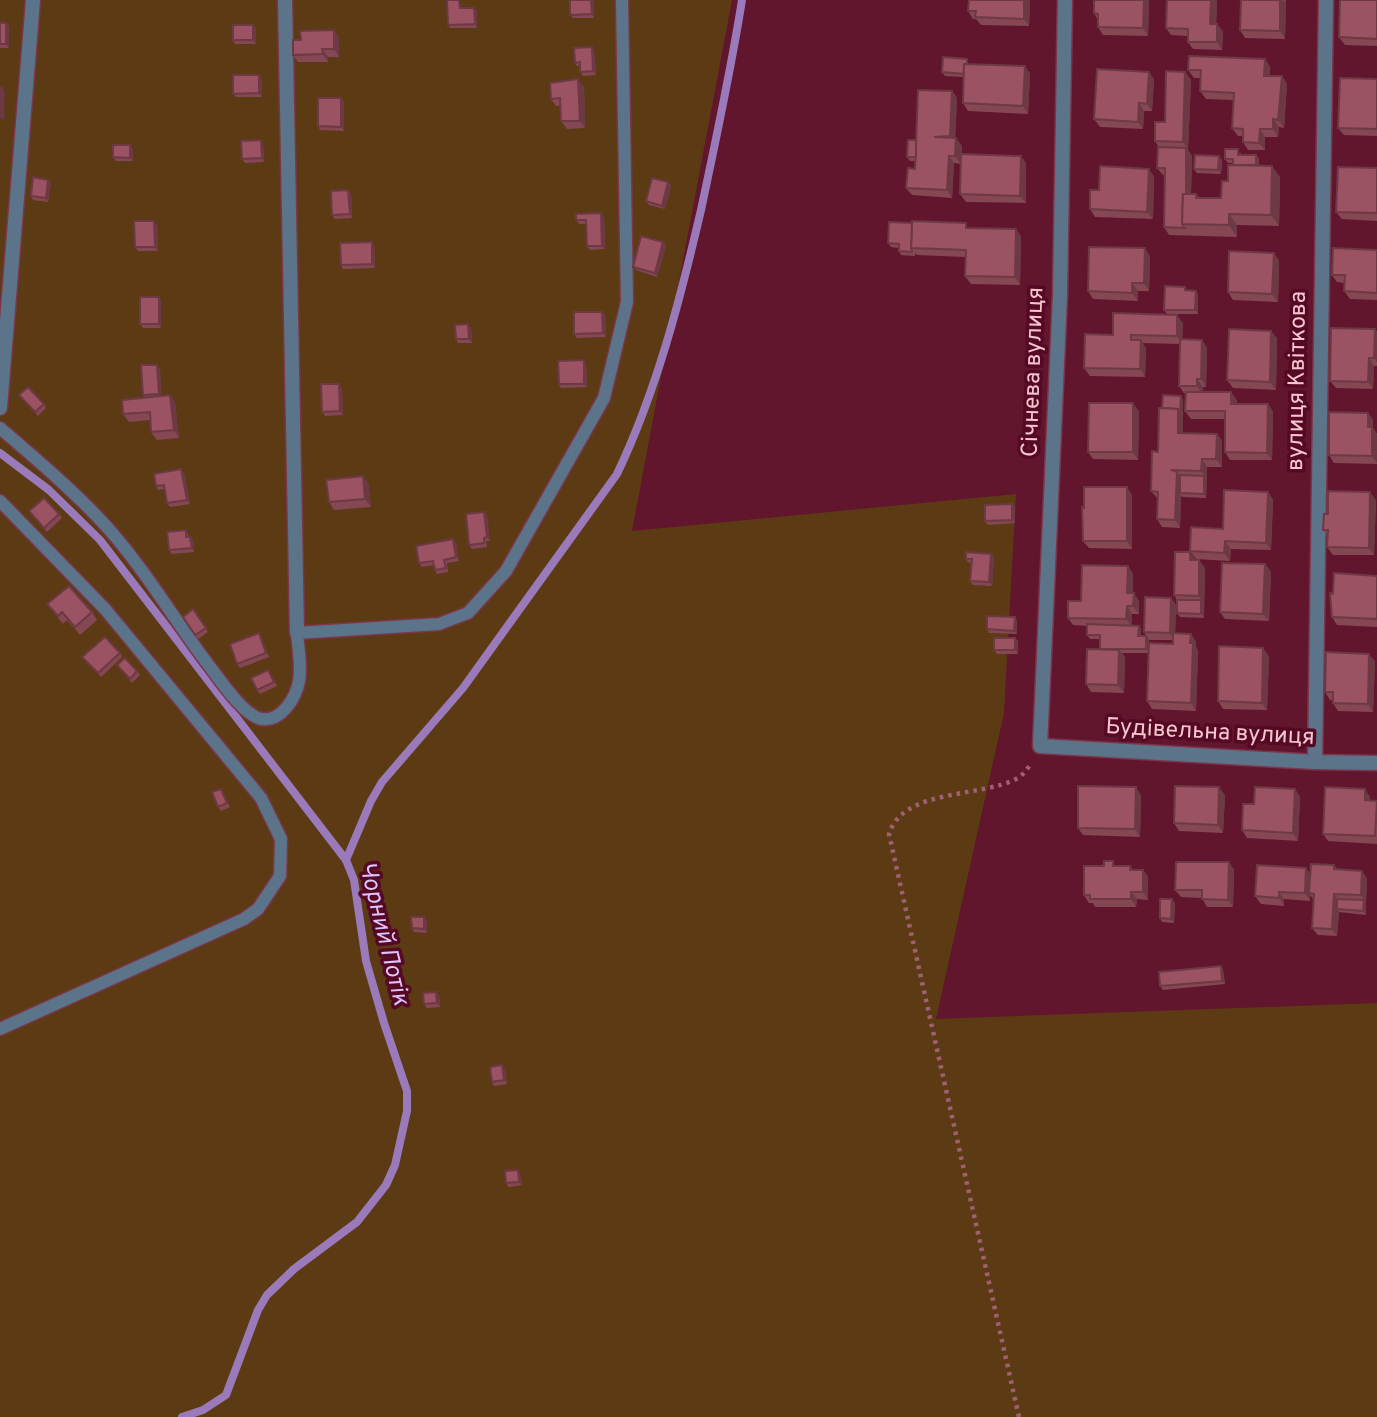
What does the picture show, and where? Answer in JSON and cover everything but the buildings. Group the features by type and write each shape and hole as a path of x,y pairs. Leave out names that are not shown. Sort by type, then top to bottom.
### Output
{"street":[{"path":"0,408 33,0"},
{"path":"285,0 297,633"},
{"name":"Січнева вулиця","path":"1040,746 1060,295 1065,0"},
{"name":"вулиця Квіткова","path":"1315,762 1326,0"},
{"name":"Будівельна вулиця","path":"1040,746 1315,762 1377,763"}],"lane":[{"path":"0,428 106,526 162,598 213,671 245,710 259,719 273,719 284,711 299,681 297,633 439,624 468,613 506,571 604,398 627,302 622,0"},
{"path":"0,501 105,609 261,798 281,839 280,876 258,909 244,919 0,1029"}],"path":[{"path":"1019,1417 889,834 892,822 918,804 999,786 1020,777 1032,764 1040,746"}],"shaded area":[{"path":"0,0 732,0 632,531 1016,494 1004,713 936,1019 1377,1003 1377,1417 0,1417"}],"waterway":[{"path":"346,860 382,782 463,688 617,474 656,377 685,277 718,131 742,0"},
{"name":"Чорний Потік","path":"0,453 49,490 100,540 346,860 354,880 366,961 407,1091 407,1111 395,1165 386,1185 357,1222 294,1269 267,1295 258,1310 226,1395 203,1410 182,1417"}]}
